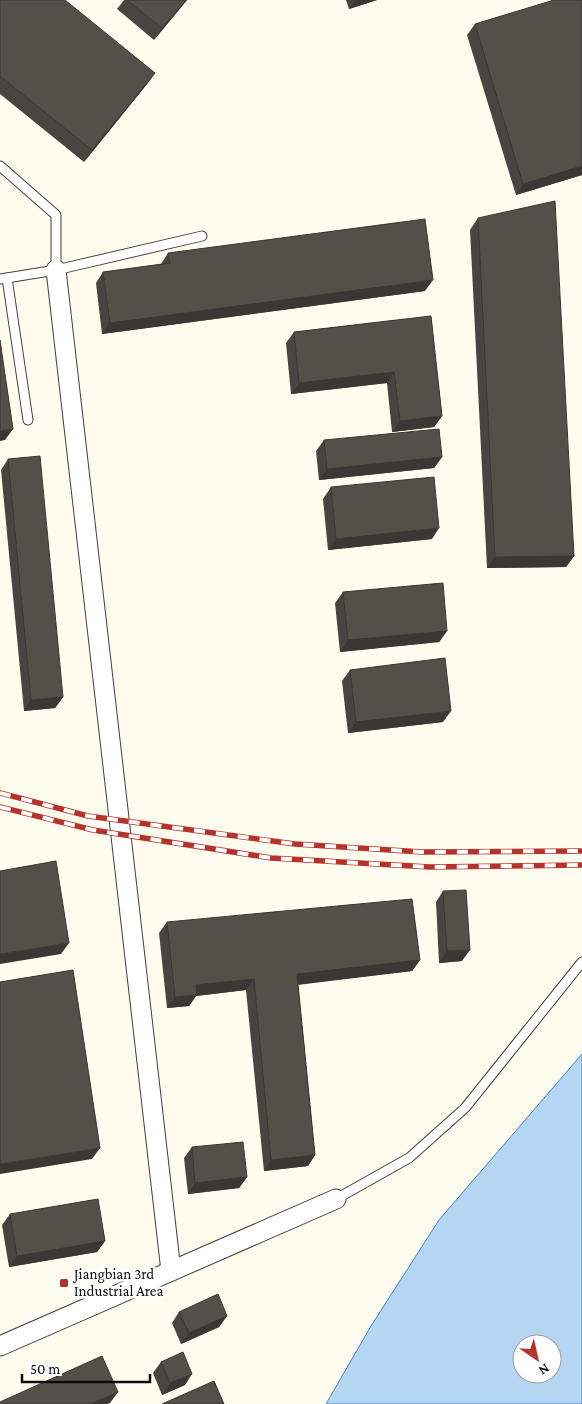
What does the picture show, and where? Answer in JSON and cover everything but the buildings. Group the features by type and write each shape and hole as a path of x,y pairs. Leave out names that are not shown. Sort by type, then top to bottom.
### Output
{"street":[{"path":"56,270 171,1271"},
{"path":"0,1346 336,1199"}],"lane":[{"path":"0,166 56,215 56,270"},
{"path":"28,420 4,278 56,270 202,236"},
{"path":"336,1199 408,1158 465,1108 582,962"}],"water":[{"path":"582,1054 582,1404 326,1404 371,1326 439,1220"}],"railway":[{"path":"0,793 88,816 295,844 422,852 582,851"},
{"path":"0,807 93,830 271,858 430,867 582,865"}],"place":[{"name":"Jiangbian 3rd Industrial Area","path":"64,1283"}]}
